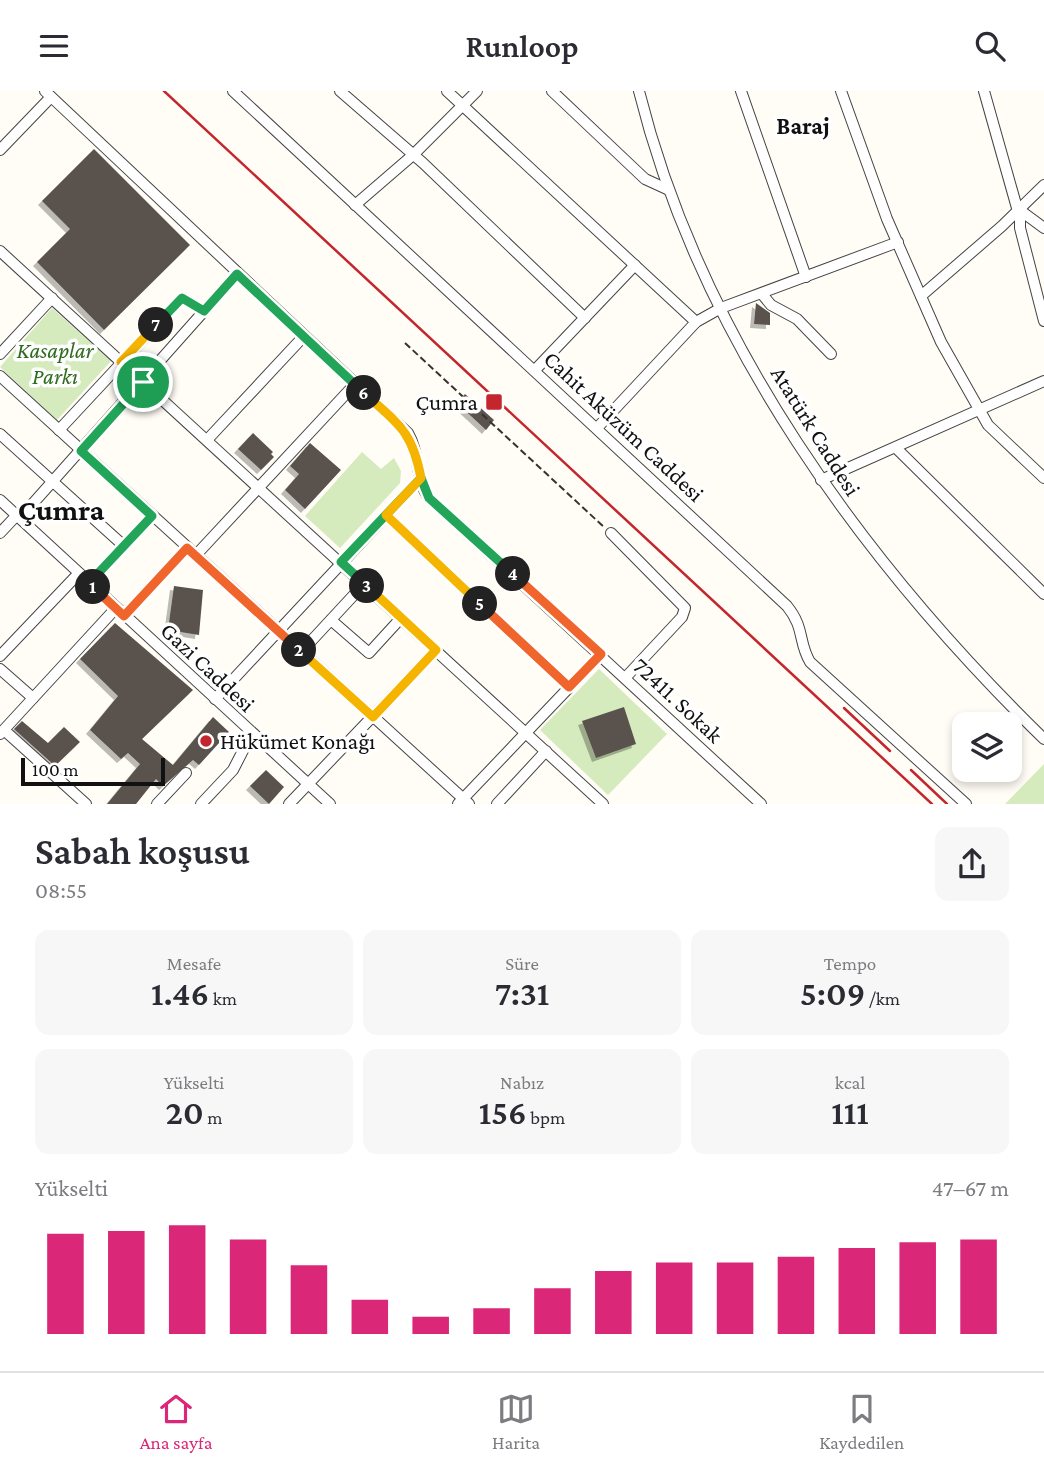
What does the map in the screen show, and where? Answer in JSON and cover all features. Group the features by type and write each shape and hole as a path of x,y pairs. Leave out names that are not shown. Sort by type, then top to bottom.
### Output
{"street":[{"name":"Cahit Aküzüm Caddesi","path":"233,91 788,606 801,628 804,651 810,663 966,804"},
{"path":"340,91 413,155 585,318"},
{"path":"447,91 696,322"},
{"path":"355,205 413,155 477,91"},
{"path":"552,91 645,179 669,190"},
{"name":"Atatürk Caddesi","path":"639,91 669,190 721,308 821,479 858,533 967,662 1044,739"},
{"path":"741,91 806,277"},
{"path":"841,91 898,242 941,342 979,411 1044,478"},
{"path":"984,91 1020,210 1020,228 1044,321"},
{"path":"0,150 48,94"},
{"name":"72411. Sokak","path":"48,94 408,433 416,450 421,478 429,498 761,804"},
{"path":"921,296 1020,210 1044,184"},
{"path":"1020,210 1044,228"},
{"path":"598,427 696,322 721,308 898,242"},
{"path":"0,251 603,804"},
{"path":"535,370 635,265"},
{"path":"0,533 53,482 237,274"},
{"path":"762,294 771,305 797,320 831,354"},
{"path":"0,354 52,298"},
{"path":"59,430 182,298 204,311"},
{"path":"207,440 304,336"},
{"path":"0,376 464,802 601,654"},
{"path":"821,479 1044,381"},
{"path":"196,555 355,384"},
{"path":"0,435 124,546"},
{"path":"896,447 1044,594"},
{"path":"215,699 421,478"},
{"name":"Gazi Caddesi","path":"0,500 330,804"},
{"path":"89,583 152,516"},
{"path":"611,533 685,608 682,617 626,677"},
{"path":"86,804 2,732 33,698 187,548"},
{"path":"426,553 569,687"},
{"path":"0,656 79,573"},
{"path":"302,652 364,584"},
{"path":"331,620 369,653 401,618"},
{"path":"289,804 436,650"},
{"path":"0,669 33,698"},
{"path":"201,804 233,770 251,733"},
{"path":"497,804 546,751"},
{"path":"157,804 186,773"}],"path":[{"path":"405,343 611,533"},
{"path":"386,515 426,553"}],"green space":[{"name":"Kasaplar Parkı","path":"52,308 111,361 57,420 0,367"},
{"path":"362,452 381,469 394,458 401,471 400,483 340,548 305,516"},
{"path":"599,669 667,734 608,795 540,730"},
{"path":"1044,764 1044,804 1005,804"}],"building":[{"path":"94,149 190,245 104,330 37,262 70,229 42,201"},
{"path":"756,303 770,313 770,325 754,324"},
{"name":"Çumra","path":"465,394 494,420 486,430 457,403"},
{"path":"253,433 273,452 271,454 274,457 261,470 238,449"},
{"path":"310,443 341,470 305,509 285,490 299,474 290,466"},
{"path":"174,586 203,590 199,635 168,630"},
{"path":"115,623 193,690 142,739 173,765 213,717 229,732 199,765 193,760 163,786 156,779 136,804 107,804 140,764 128,753 121,759 90,730 118,696 80,659"},
{"path":"624,707 636,744 596,758 582,721"},
{"path":"22,721 48,743 64,727 80,742 55,766 14,729"},
{"path":"266,770 284,787 269,804 250,786"}],"railway":[{"path":"164,91 932,804"},
{"path":"844,708 890,751"},
{"path":"911,770 947,804"}],"place":[{"name":"Çumra","path":"494,402"},
{"name":"Hükümet Konağı","path":"206,741"}],"district":[{"name":"Baraj","path":"803,126"},
{"name":"Çumra","path":"61,510"}],"route":[{"path":"143,382 81,451 152,516 89,583 124,616 187,548 373,717 436,650 341,562 421,478 429,498 601,654 569,687 386,515 421,478 416,450 408,433 237,274 204,311 182,298 121,362 143,382"}]}
